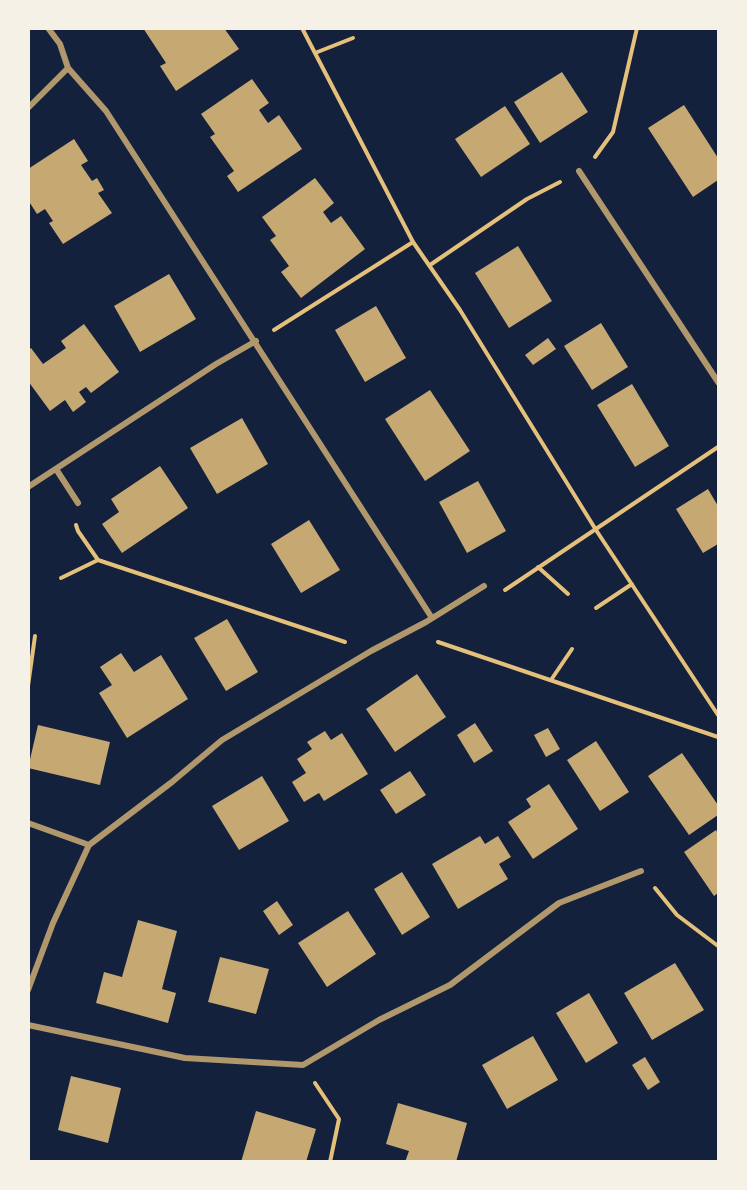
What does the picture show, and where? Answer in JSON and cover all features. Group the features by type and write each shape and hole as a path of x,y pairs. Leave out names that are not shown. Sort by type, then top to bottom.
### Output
{"street":[{"path":"48,28 60,44 68,68 106,111 432,618"},
{"path":"28,108 68,68"},
{"path":"579,171 718,382"},
{"path":"28,487 216,364 256,341"},
{"path":"56,469 78,503"},
{"path":"28,990 53,923 88,845 172,782 222,740 484,586"},
{"path":"28,823 88,845"},
{"path":"28,1025 185,1058 303,1065 379,1020 450,985 559,903 640,871"}],"path":[{"path":"302,28 413,242 460,310 596,530 718,715"},
{"path":"315,53 352,38"},
{"path":"256,341 413,242"},
{"path":"503,591 718,447"},
{"path":"78,503 72,510 78,531 98,560 371,651"},
{"path":"61,578 98,560"},
{"path":"538,567 568,594"},
{"path":"596,608 632,584"},
{"path":"416,627 430,639 718,736"},
{"path":"28,686 35,636"},
{"path":"551,680 572,649"},
{"path":"640,871 677,915 718,946"},
{"path":"303,1065 339,1119 330,1161"}],"building":[{"path":"143,28 224,28 239,49 176,91 160,66 166,63"},
{"path":"562,72 588,112 540,143 514,102"},
{"path":"252,79 269,103 259,110 268,123 279,115 302,149 238,192 227,176 234,171 210,137 215,134 201,114"},
{"path":"684,105 718,158 718,180 693,197 648,128"},
{"path":"505,106 530,144 481,177 455,139"},
{"path":"74,139 88,161 81,165 92,181 97,178 104,190 98,193 112,213 63,244 49,223 53,221 45,209 37,214 28,200 28,169"},
{"path":"315,178 334,203 323,212 331,223 341,216 365,249 301,298 281,272 289,266 270,240 276,236 262,217"},
{"path":"518,246 552,301 509,328 475,273"},
{"path":"169,274 196,319 140,352 114,306"},
{"path":"376,306 406,358 365,382 335,330"},
{"path":"601,323 628,367 592,390 564,346"},
{"path":"84,324 119,372 91,393 86,387 79,392 86,402 73,412 65,400 50,411 28,381 28,350 31,348 43,364 66,348 61,341"},
{"path":"548,338 556,349 533,365 525,355"},
{"path":"632,384 669,446 635,467 597,405"},
{"path":"430,390 470,451 425,481 385,419"},
{"path":"242,418 268,464 217,494 190,448"},
{"path":"160,466 188,508 122,553 102,524 119,512 111,499"},
{"path":"478,481 506,531 467,553 439,502"},
{"path":"708,489 718,506 718,544 703,553 676,509"},
{"path":"309,520 340,570 301,593 271,544"},
{"path":"227,619 258,672 226,691 194,638"},
{"path":"121,653 134,672 161,655 188,699 127,738 99,693 112,685 100,667"},
{"path":"417,674 446,717 395,752 366,709"},
{"path":"475,723 493,751 474,763 457,735"},
{"path":"38,725 110,742 100,785 28,768"},
{"path":"548,728 560,749 546,757 534,735"},
{"path":"325,731 331,740 342,733 368,774 324,801 319,793 304,802 292,782 306,773 297,759 312,749 307,742"},
{"path":"596,741 629,792 600,811 567,760"},
{"path":"682,753 718,805 718,815 689,835 648,776"},
{"path":"410,771 426,795 396,814 380,790"},
{"path":"262,776 289,821 239,850 212,806"},
{"path":"549,784 578,829 533,859 508,822 531,807 526,799"},
{"path":"716,830 718,834 718,893 714,896 684,852"},
{"path":"480,836 485,844 498,836 511,857 499,864 508,879 458,909 432,864"},
{"path":"402,872 430,917 402,935 374,889"},
{"path":"277,901 293,925 279,935 263,911"},
{"path":"348,911 376,954 327,987 298,943"},
{"path":"138,920 177,931 162,989 176,993 168,1023 96,1003 104,972 122,977"},
{"path":"220,957 269,969 256,1014 208,1002"},
{"path":"675,963 704,1010 652,1040 624,993"},
{"path":"589,993 618,1043 586,1063 556,1013"},
{"path":"533,1036 558,1080 507,1109 482,1065"},
{"path":"645,1057 660,1082 648,1090 632,1065"},
{"path":"71,1076 121,1088 108,1143 58,1130"},
{"path":"398,1103 467,1123 456,1162 405,1162 409,1151 386,1144"},
{"path":"256,1111 316,1129 306,1162 241,1162"}]}
